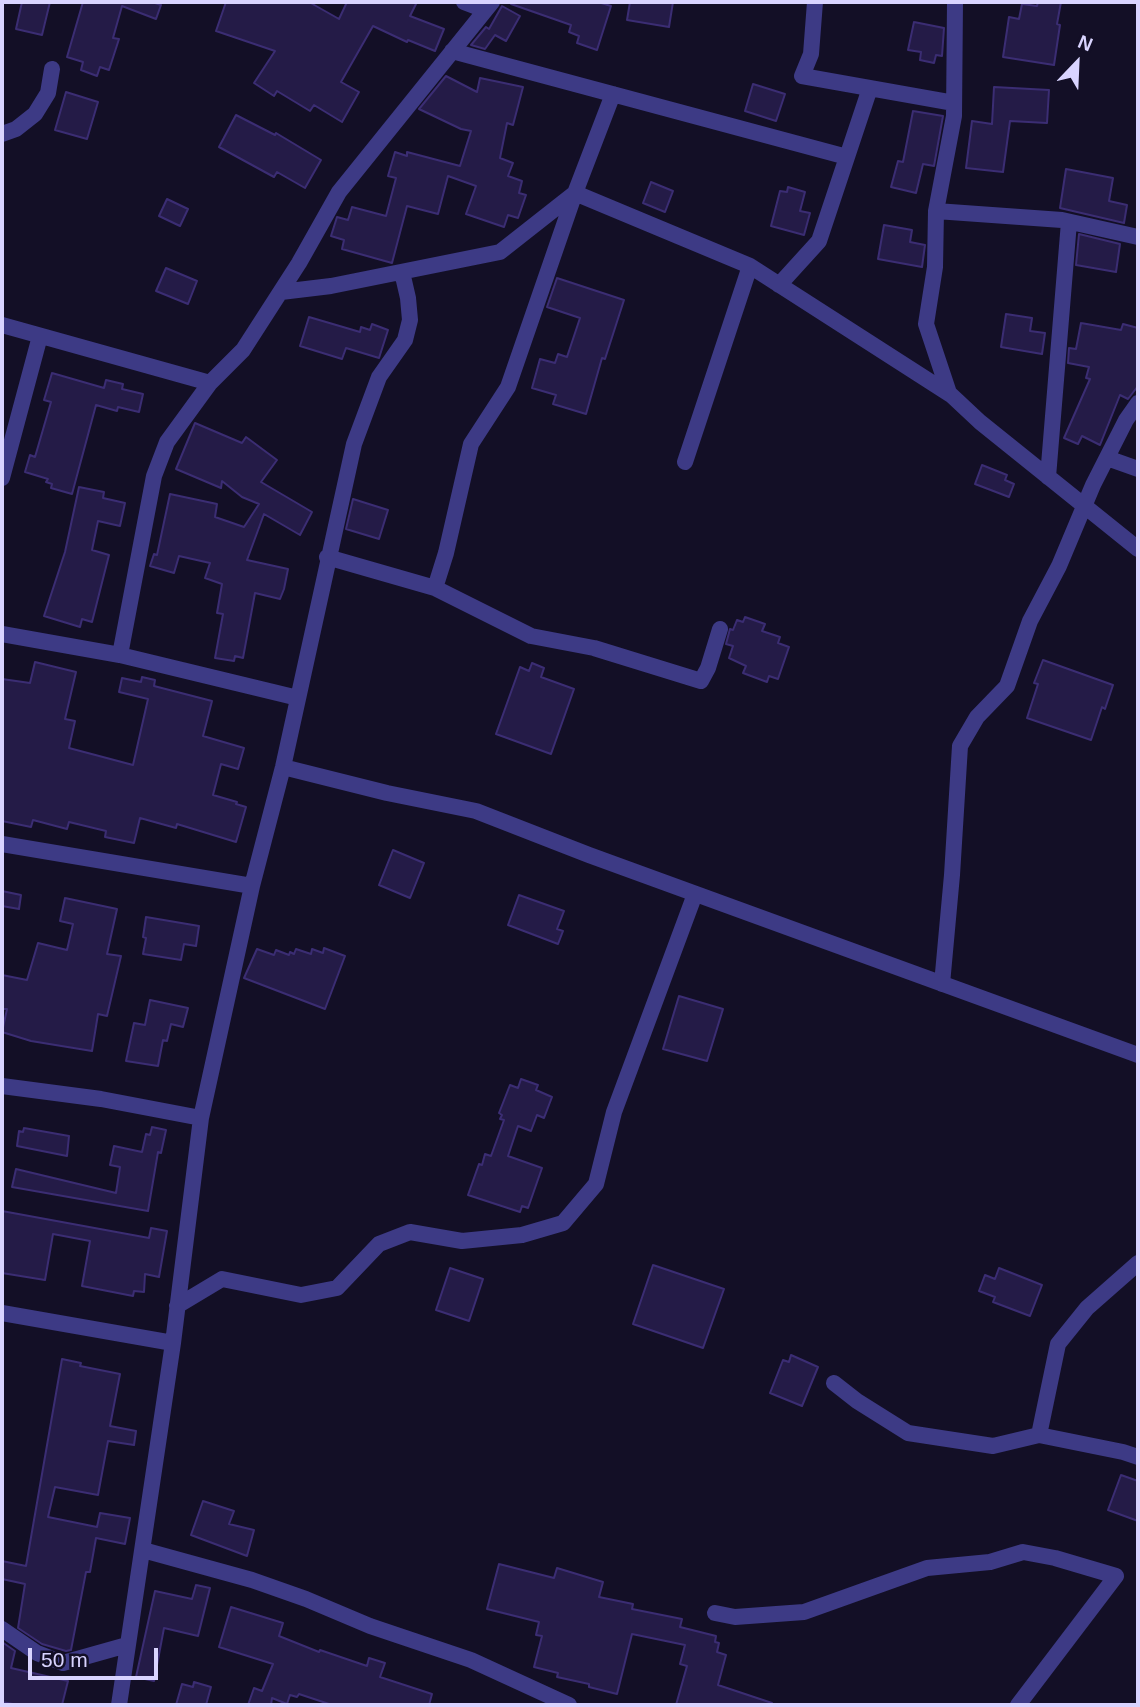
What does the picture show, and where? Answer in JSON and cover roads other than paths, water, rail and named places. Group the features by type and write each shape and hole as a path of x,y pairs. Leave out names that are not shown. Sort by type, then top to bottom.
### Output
{"street":[{"path":"464,2 489,6"},
{"path":"815,2 811,54 802,76 954,103"},
{"path":"955,2 954,116 936,211 934,267 926,324 948,393 979,422 1138,549"},
{"path":"120,655 154,476 167,442 210,383 243,350 281,292 339,192 489,6"},
{"path":"452,51 847,156"},
{"path":"2,134 16,129 36,114 48,93 52,69"},
{"path":"779,285 819,241 870,88"},
{"path":"436,588 471,444 508,387 575,193 613,94"},
{"path":"281,292 331,286 500,252 575,193"},
{"path":"575,193 750,266 953,397"},
{"path":"936,211 1069,222 1138,237"},
{"path":"1048,477 1069,222"},
{"path":"685,461 750,266"},
{"path":"119,1705 173,1343 201,1118 354,444 379,377 405,340 410,320 402,272"},
{"path":"2,325 210,383"},
{"path":"2,478 40,336"},
{"path":"942,984 960,746 977,717 1007,686 1030,621 1059,566 1107,458 1126,420 1138,403"},
{"path":"1107,458 1138,469"},
{"path":"327,557 436,588 531,636 594,648 701,681 708,668 720,629"},
{"path":"2,634 120,655 298,698"},
{"path":"283,766 387,793 476,811 695,894 1138,1055"},
{"path":"2,844 252,886"},
{"path":"177,1306 222,1279 302,1295 337,1288 379,1244 410,1232 462,1241 522,1235 563,1223 596,1184 614,1111 695,894"},
{"path":"2,1086 101,1099 201,1118"},
{"path":"1039,1435 1058,1344 1087,1308 1138,1264"},
{"path":"2,1313 173,1343"},
{"path":"834,1383 908,1433 993,1446 1039,1435 1138,1457"},
{"path":"143,1550 253,1580 370,1626 471,1660 569,1705"},
{"path":"715,1613 735,1617 804,1612 927,1568 990,1562 1023,1552 1055,1558 1116,1576 1018,1705"},
{"path":"2,1629 37,1653 63,1663 127,1645"}]}
